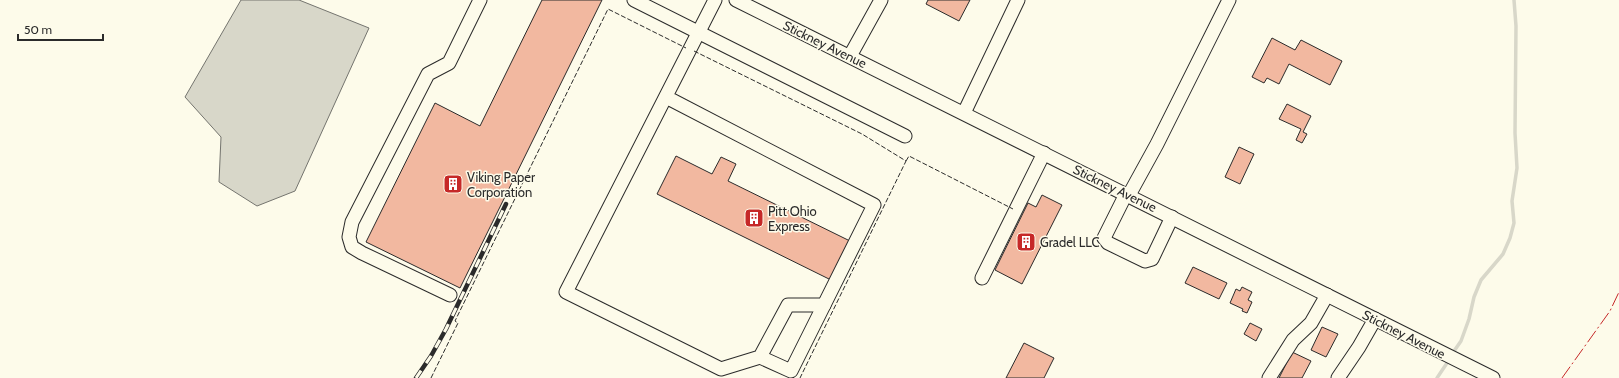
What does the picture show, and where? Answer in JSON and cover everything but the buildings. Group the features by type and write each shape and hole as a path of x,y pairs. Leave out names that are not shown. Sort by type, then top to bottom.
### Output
{"street":[{"path":"450,295 362,254 352,247 349,237 352,222 428,74 449,63 480,0"},
{"path":"634,0 905,136"},
{"path":"666,97 874,205 791,371 760,357 721,370 566,292 715,0"},
{"name":"Stickney Avenue","path":"736,0 1493,378"},
{"path":"850,56 881,0"},
{"path":"964,113 1018,0"},
{"path":"1172,217 1152,259 1145,261 1108,243 1104,238 1127,194 1157,144 1229,0"},
{"path":"982,278 1044,153"},
{"path":"1269,378 1293,340 1311,323 1327,295"},
{"path":"760,357 788,305 824,305"},
{"path":"1338,378 1359,347 1375,319"}],"shaded area":[{"path":"241,0 299,0 369,28 295,191 257,206 219,182 221,137 185,97"}],"waterway":[{"path":"1452,354 1461,341 1469,319 1474,297 1481,280 1503,254 1510,238 1514,223 1512,201 1517,168 1515,133 1516,26 1514,0"},
{"path":"1437,378 1449,360"}],"railway":[{"path":"416,378 431,356 446,329 506,204"}],"fence":[{"path":"431,378 458,323 455,321 608,9 686,48"},
{"path":"694,51 862,134 906,161 800,378"},
{"path":"906,161 909,156 1013,209"}],"power":[{"path":"1562,378 1610,311 1619,292"}],"place":[{"name":"Viking Paper Corporation","path":"453,184"},
{"name":"Pitt Ohio Express","path":"754,218"},
{"name":"Gradel LLC","path":"1026,242"}]}
